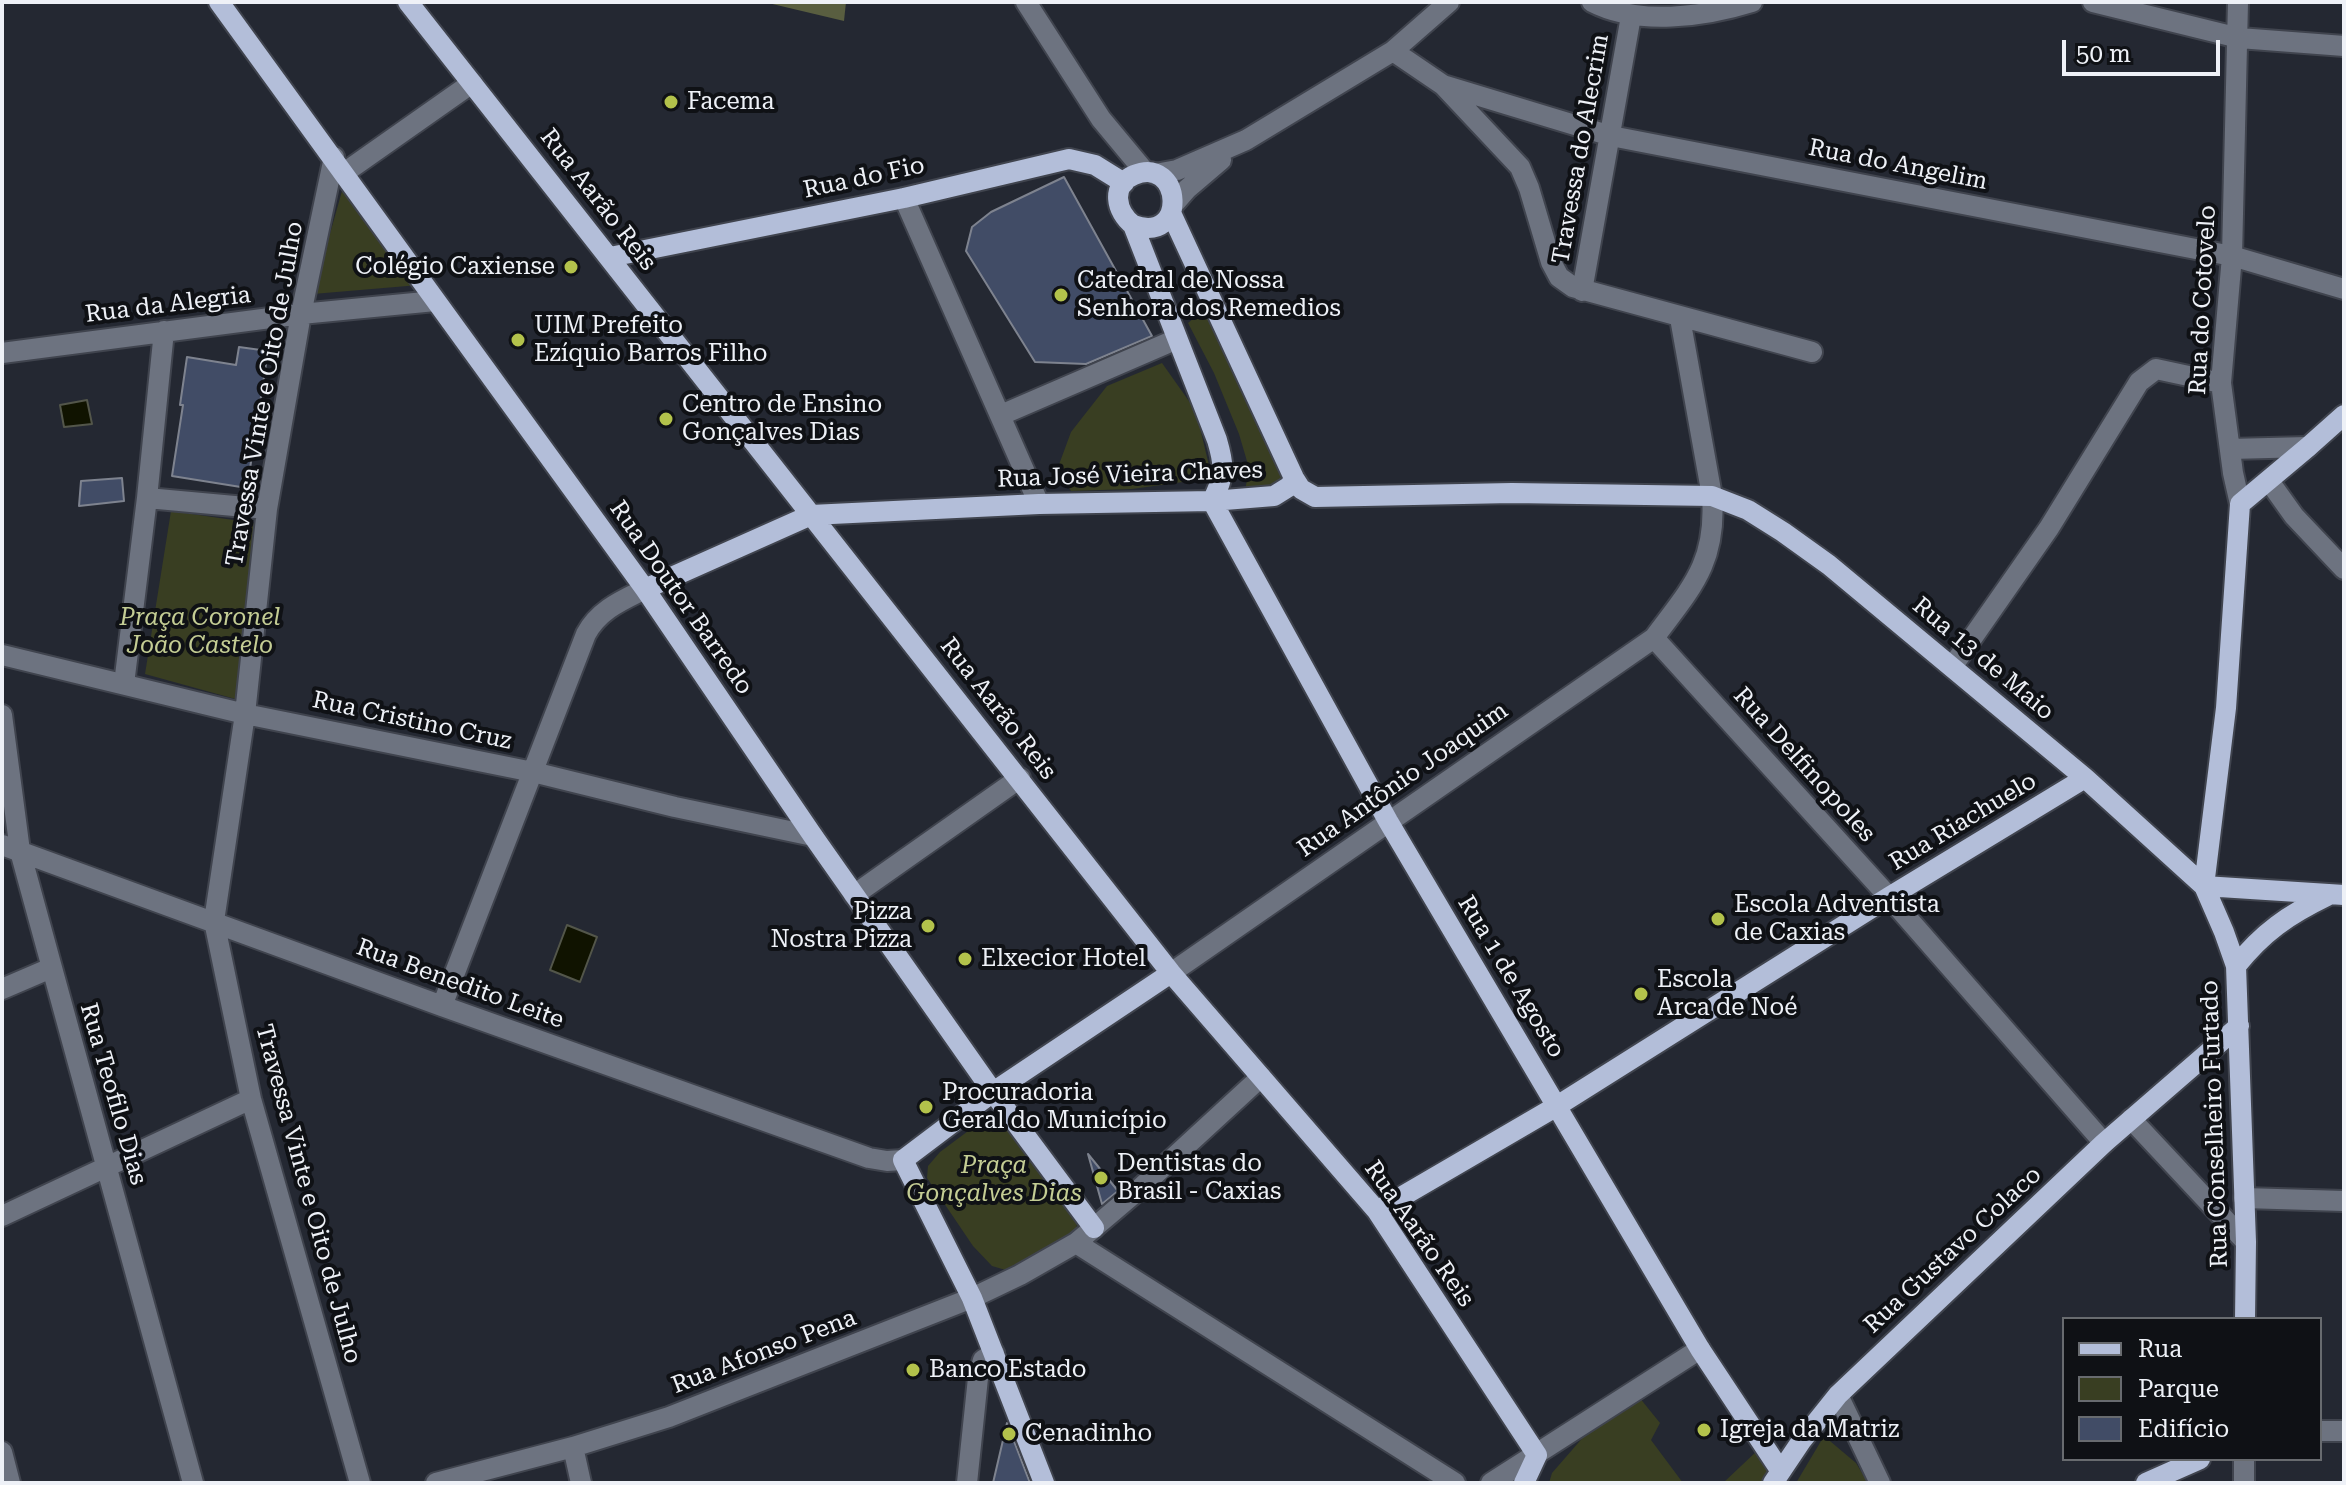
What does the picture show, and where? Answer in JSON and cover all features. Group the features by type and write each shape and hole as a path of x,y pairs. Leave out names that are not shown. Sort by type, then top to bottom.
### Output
{"main road":[{"name":"Rua Doutor Barredo","path":"219,2 645,589 854,895 993,1092 1094,1228"},
{"name":"Rua Aarão Reis","path":"408,2 1171,973 1377,1211 1537,1455"},
{"name":"Rua do Fio","path":"610,257 904,198 1069,159 1138,177"},
{"path":"1138,177 1163,178 1173,195 1172,209 1165,220 1150,228 1133,225 1126,220 1118,204 1118,195 1138,177"},
{"path":"1172,209 1294,478"},
{"path":"1133,225 1210,419 1224,465 1221,483 1212,501"},
{"path":"2240,504 2344,415"},
{"name":"Rua José Vieira Chaves","path":"1294,478 1301,489 1315,497 1512,493 1712,496"},
{"name":"Rua José Vieira Chaves","path":"645,589 811,515 1039,504 1212,501 1274,496 1290,486 1294,478"},
{"name":"Rua 13 de Maio","path":"1712,496 1748,510 1829,565 2085,778 2204,886"},
{"name":"Rua 1 de Agosto","path":"1212,501 1388,821 1776,1476"},
{"name":"Rua do Cotovelo","path":"2204,886 2226,708 2240,504"},
{"name":"Rua Riachuelo","path":"1377,1211 1557,1106 2085,778"},
{"path":"2204,886 2338,895"},
{"name":"Rua Conselheiro Furtado","path":"2204,886 2236,966 2246,1242 2245,1317"},
{"path":"2236,966 2267,931 2304,907 2338,895"},
{"name":"Rua Antônio Joaquim","path":"903,1160 993,1092 1171,973"},
{"name":"Rua Gustavo Colaco","path":"1776,1476 1838,1395 2104,1143 2239,1026"},
{"path":"903,1160 972,1298 1044,1483"},
{"path":"1524,1483 1537,1455"},
{"path":"2146,1483 2196,1461"}],"street":[{"path":"1026,2 1138,177 1177,170 1246,140"},
{"path":"1172,209 1201,176 1246,140 1393,51 1449,2"},
{"path":"1592,2 1631,16 1697,15 1752,2"},
{"path":"2093,2 2239,38 2344,46"},
{"name":"Rua do Cotovelo","path":"2238,2 2232,256 2221,383 2240,504"},
{"name":"Travessa do Alecrim","path":"1582,291 1631,16"},
{"path":"1393,51 1443,85 1520,167 1551,262 1559,277 1582,291 1812,352"},
{"path":"339,165 472,83"},
{"name":"Rua do Angelim","path":"1443,85 1611,136 2232,256 2344,289"},
{"name":"Travessa Vinte e Oito de Julho","path":"339,165 301,314 267,509 245,714 214,921 251,1099 360,1483"},
{"path":"904,198 1039,504"},
{"name":"Rua da Alegria","path":"2,353 301,314 435,301"},
{"name":"Rua Antônio Joaquim","path":"1171,973 1654,638 1696,580 1705,560 1714,524 1712,496 1680,318"},
{"path":"124,684 164,331"},
{"path":"1001,415 1177,339"},
{"path":"1952,667 2049,528 2139,382 2156,369 2221,383"},
{"path":"2230,449 2308,447"},
{"path":"2269,481 2294,516 2344,569"},
{"path":"147,498 267,509"},
{"path":"442,1006 593,622 604,611 645,589"},
{"name":"Rua Delfinopoles","path":"1654,638 1889,897 2104,1143"},
{"name":"Rua Cristino Cruz","path":"2,655 245,714 533,772 675,807 813,836"},
{"name":"Rua Teofilo Dias","path":"2,715 11,848 51,968 193,1483"},
{"path":"854,895 1020,778"},
{"name":"Rua Benedito Leite","path":"11,848 869,1158 903,1160"},
{"path":"2,989 51,968"},
{"name":"Rua Afonso Pena","path":"436,1483 573,1447 717,1400 972,1298 1020,1275 1076,1243 1261,1077"},
{"path":"2,1216 251,1099"},
{"path":"2131,1119 2246,1242"},
{"path":"2244,1198 2344,1201"},
{"path":"1076,1243 1455,1483"},
{"path":"1491,1483 1700,1349"},
{"path":"967,1483 978,1378 983,1360 994,1353"},
{"path":"1838,1395 1880,1483"},
{"path":"2322,1431 2344,1431"},
{"path":"573,1447 581,1483"},
{"path":"2,1452 10,1483"},
{"path":"2244,1461 2244,1483"}],"green space":[{"path":"764,2 846,2 844,21"},
{"path":"342,191 419,285 313,294"},
{"path":"1207,307 1289,480 1245,491 1249,468 1239,434 1214,373 1188,323"},
{"path":"1162,363 1196,411 1212,478 1132,489 1071,491 1057,470 1071,432 1107,386"},
{"name":"Praça Coronel João Castelo","path":"171,511 261,524 239,700 145,674"},
{"name":"Praça Gonçalves Dias","path":"999,1108 1079,1207 1076,1232 1009,1271 992,1266 973,1246 927,1178 928,1166 940,1152"},
{"path":"1639,1397 1660,1423 1651,1440 1683,1483 1549,1483 1552,1473 1592,1427"},
{"path":"1824,1436 1856,1463 1868,1483 1796,1483"},
{"path":"1758,1450 1768,1468 1765,1483 1723,1483"}],"shaded area":[{"path":"87,400 92,424 64,427 60,405"},
{"path":"567,925 597,937 580,982 550,970"}],"building":[{"name":"Catedral de Nossa Senhora dos Remedios","path":"1064,177 1152,336 1086,364 1035,362 966,251 972,227 991,212"},
{"path":"239,347 268,351 247,488 172,476 187,357 236,365"},
{"path":"122,478 124,501 79,506 81,481"},
{"path":"1088,1154 1118,1191 1102,1204"},
{"name":"Cenadinho","path":"1007,1423 1030,1483 993,1483"}],"place":[{"name":"Facema","path":"671,102"},
{"name":"Colégio Caxiense","path":"571,267"},
{"name":"Catedral de Nossa Senhora dos Remedios","path":"1061,295"},
{"name":"UIM Prefeito Ezíquio Barros Filho","path":"518,340"},
{"name":"Centro de Ensino Gonçalves Dias","path":"666,419"},
{"name":"Escola Adventista de Caxias","path":"1718,919"},
{"name":"Pizza Nostra Pizza","path":"928,926"},
{"name":"Elxecior Hotel","path":"965,959"},
{"name":"Escola Arca de Noé","path":"1641,994"},
{"name":"Procuradoria Geral do Município","path":"926,1107"},
{"name":"Dentistas do Brasil - Caxias","path":"1101,1178"},
{"name":"Banco Estado","path":"913,1370"},
{"name":"Igreja da Matriz","path":"1704,1430"},
{"name":"Cenadinho","path":"1009,1434"}]}
